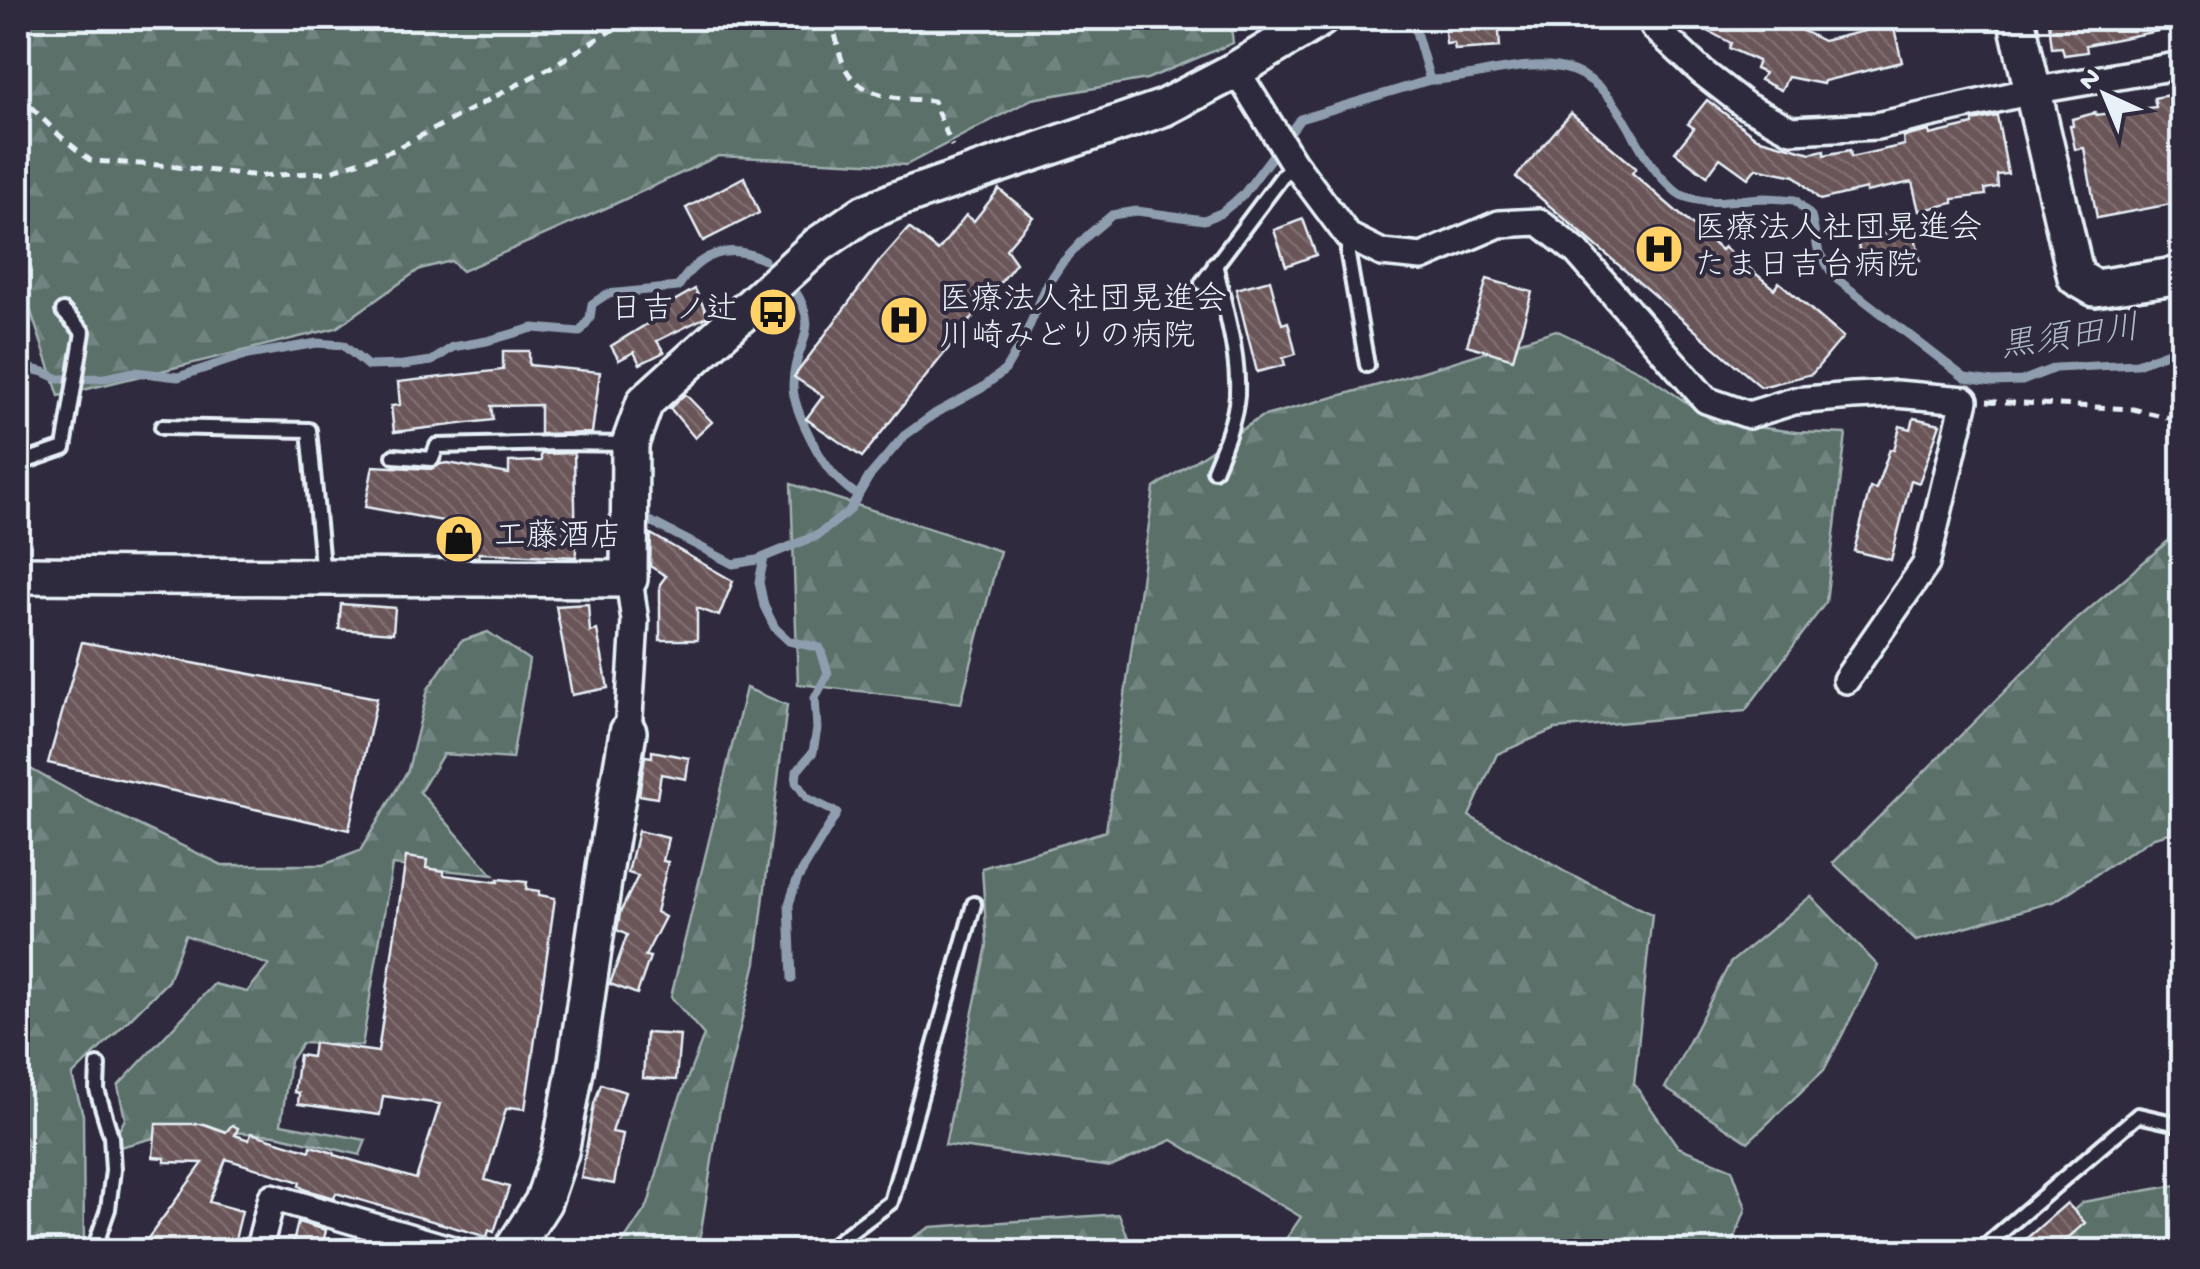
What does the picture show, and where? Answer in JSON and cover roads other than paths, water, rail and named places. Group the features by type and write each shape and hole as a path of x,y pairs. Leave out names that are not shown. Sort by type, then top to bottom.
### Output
{"street":[{"path":"511,1252 543,1202 560,1152 577,1060 628,732 635,621 628,579 630,444 645,402 818,245 864,214 964,175 1163,108 1236,70 1321,18"},
{"path":"1650,18 1702,72 1746,106 1791,130 1877,126 2032,91 2182,65"},
{"path":"2016,18 2076,277 2094,288 2182,275"},
{"path":"1236,70 1293,162 1348,236 1382,253 1422,258 1499,224 1539,222 1577,252 1706,400 1749,415 1794,402 1853,396 1896,394 1964,400 1926,564 1846,680"},
{"path":"18,575 628,579"},
{"path":"258,1252 272,1197 460,1252"}],"lane":[{"path":"1202,283 1293,162"},
{"path":"1348,236 1367,365"},
{"path":"1214,263 1236,359 1232,424 1214,470"},
{"path":"18,464 64,448 83,332 63,310"},
{"path":"162,427 308,430 324,576"},
{"path":"394,456 432,459 436,446 630,444"},
{"path":"827,1252 891,1202 974,904"},
{"path":"93,1252 108,1209 114,1170 111,1136 97,1090 98,1065"},
{"path":"1978,1252 2138,1115 2182,1125"}],"waterway":[{"path":"1412,18 1430,80"},
{"name":"黒須田川","path":"648,520 733,564 757,560 818,535 849,511 869,477 904,436 1005,370 1062,263 1112,215 1137,211 1204,220 1221,213 1243,195 1300,119 1430,80 1521,67 1573,71 1604,91 1653,166 1681,195 1712,201 1795,200 1811,216 1818,249 1834,277 1965,378 2022,381 2055,368 2137,364 2182,347"},
{"path":"18,366 59,379 105,378 135,372 178,377 242,356 317,343 343,345 368,366 432,361 453,347 533,328 580,332 590,318 592,304 607,294 678,287 695,266 715,254 738,252 764,260"},
{"path":"794,289 807,327 795,370 796,404 824,461 858,496"},
{"path":"764,558 759,582 764,606 775,628 789,641 820,648 828,673 815,698 817,729 813,752 797,771 796,782 807,798 837,813 797,880 789,904 792,979"}],"place":[{"name":"医療法人社団晃進会 たま日吉台病院","path":"1659,249"},
{"name":"日吉ノ辻","path":"773,312"},
{"name":"医療法人社団晃進会 川崎みどりの病院","path":"904,320"},
{"name":"工藤酒店","path":"459,539"}]}
